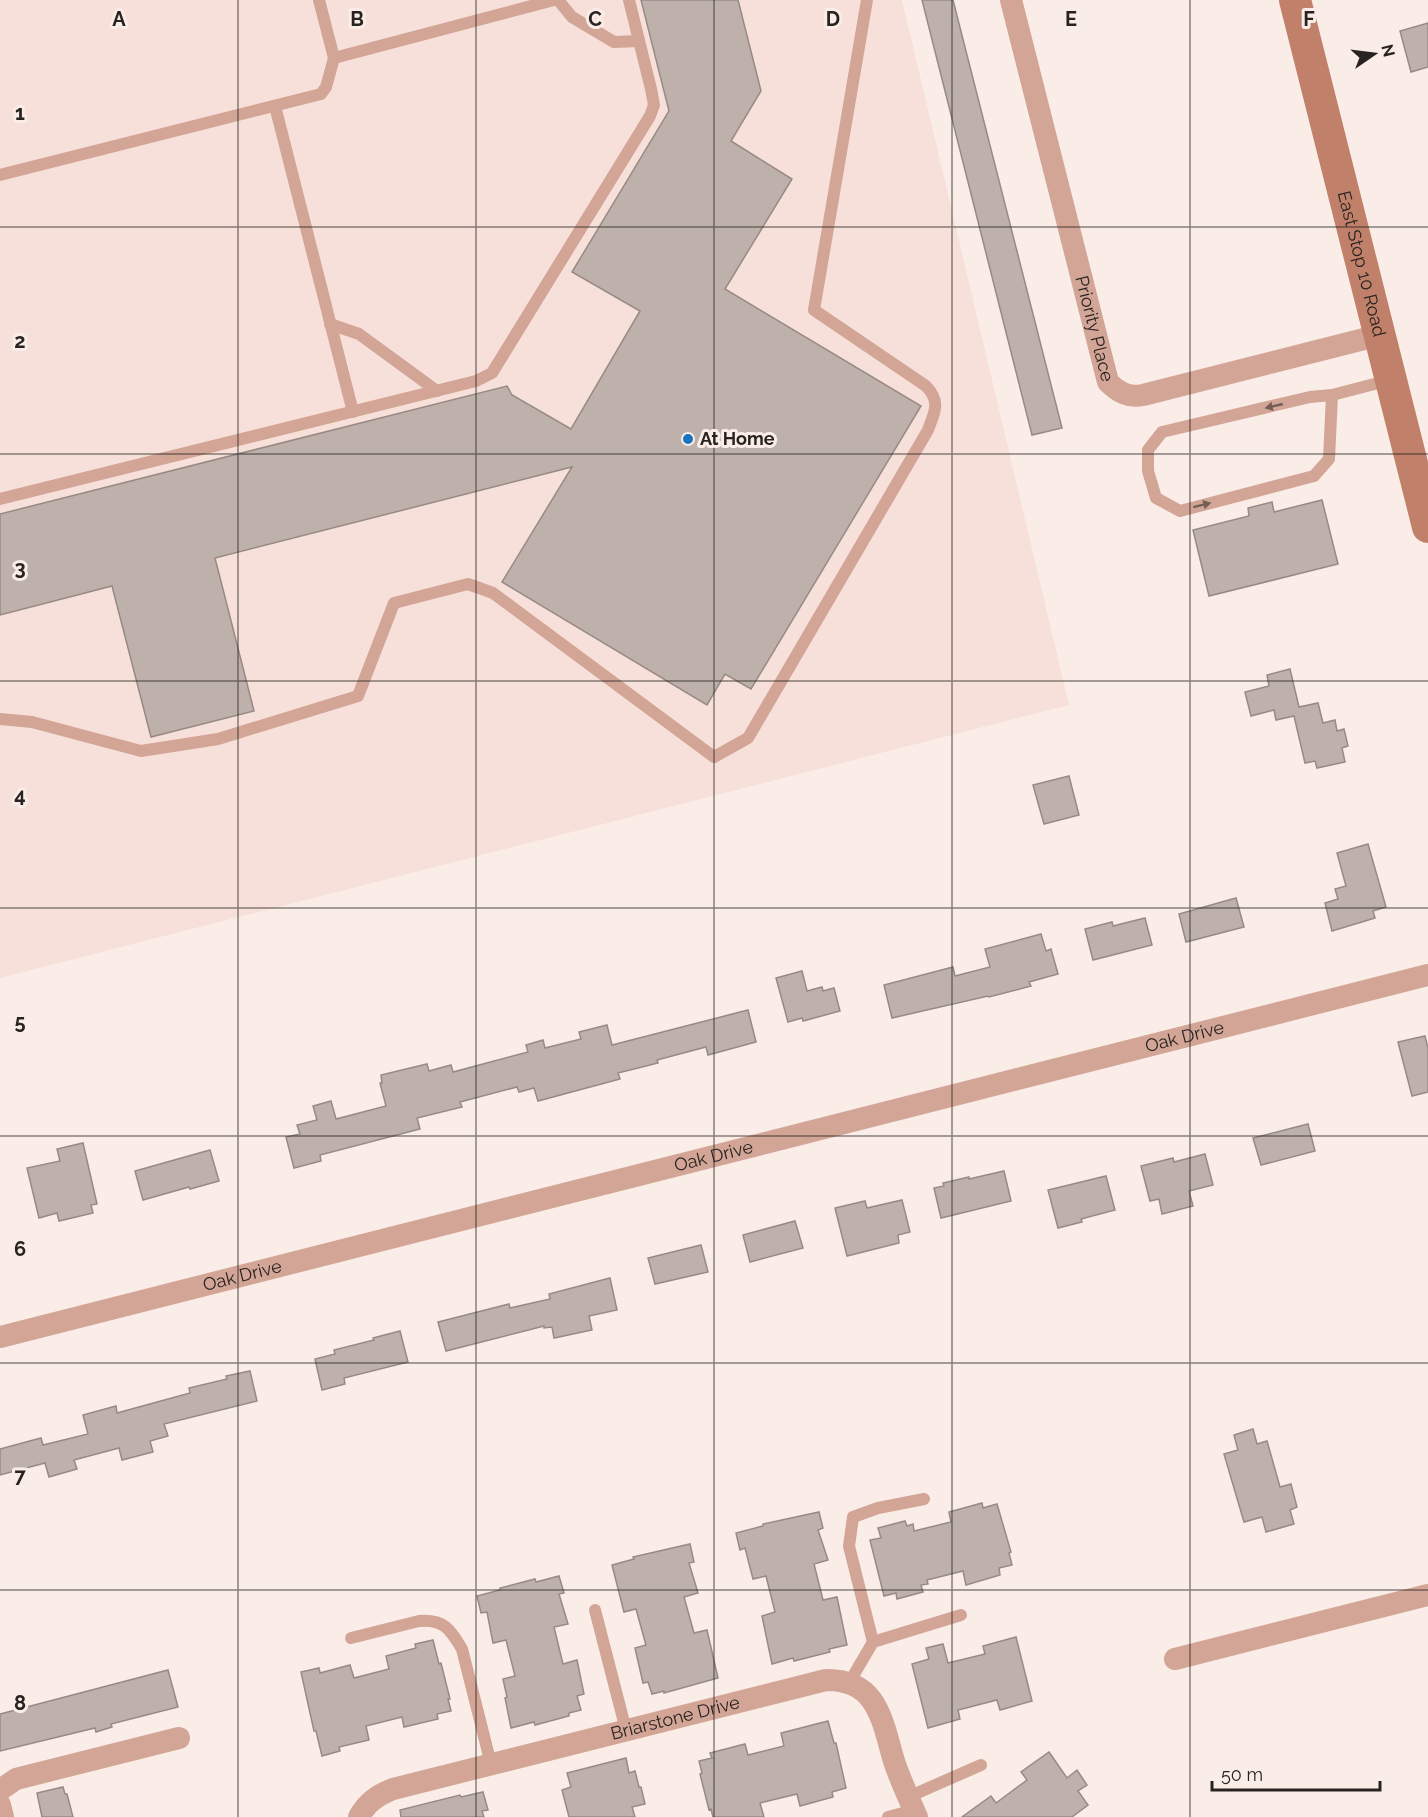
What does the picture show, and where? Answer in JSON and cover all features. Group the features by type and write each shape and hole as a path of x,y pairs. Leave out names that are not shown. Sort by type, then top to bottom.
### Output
{"street":[{"name":"Priority Place","path":"1011,0 1105,371 1108,382 1113,387 1123,394 1143,395 1380,335"},
{"name":"East Stop 10 Road","path":"1295,0 1428,527"},
{"name":"Oak Drive","path":"0,1337 1428,975"},
{"path":"1175,1659 1428,1595"},
{"name":"Briarstone Drive","path":"360,1815 376,1797 393,1789 826,1680 849,1683"},
{"path":"849,1683 864,1691 875,1704 882,1718 894,1762 913,1808"},
{"path":"0,1790 16,1779 179,1738"},
{"path":"0,1805 3,1817"}],"lane":[{"path":"0,175 321,94 326,87 334,58 319,0"},
{"path":"334,58 556,0 572,17 614,42 639,41"},
{"path":"0,499 437,391 476,381 492,373 650,116 654,105 629,0"},
{"path":"0,719 32,722 141,751 218,740 358,696 394,603 468,584 493,593 714,758 748,738 928,430 936,405 934,394 926,386 814,310 867,0"},
{"path":"275,106 353,412"},
{"path":"330,324 359,334 437,391"},
{"path":"1332,395 1329,459 1314,476 1180,511 1156,498 1148,471 1148,450 1162,432 1391,380"},
{"path":"873,1642 849,1546 853,1517 878,1508 924,1499"},
{"path":"595,1610 626,1730"},
{"path":"849,1683 873,1642 961,1615"},
{"path":"351,1638 419,1621 431,1620 443,1624 454,1635 462,1649 491,1764"},
{"path":"888,1817 913,1808 981,1765"}],"shaded area":[{"path":"0,0 902,0 1069,705 0,978"}],"building":[{"path":"641,0 738,0 761,91 731,141 792,179 725,289 921,406 751,689 725,674 707,705 502,582 572,467 215,558 254,711 151,737 112,586 0,615 0,514 507,386 512,395 571,429 640,311 572,272 669,111"},
{"path":"922,0 953,0 1062,428 1032,435"},
{"path":"1428,23 1428,67 1411,72 1400,31"},
{"path":"1322,500 1338,564 1209,596 1193,530 1249,516 1248,508 1272,502 1274,512"},
{"path":"1290,669 1299,707 1318,703 1323,723 1335,720 1337,731 1344,729 1348,746 1342,748 1345,762 1317,768 1315,761 1305,763 1294,716 1276,720 1274,710 1251,716 1245,692 1269,686 1267,675"},
{"path":"1069,776 1079,815 1044,824 1033,785"},
{"path":"1368,844 1386,907 1373,911 1375,918 1332,931 1325,903 1338,899 1335,889 1346,886 1337,853"},
{"path":"1236,898 1244,927 1186,942 1179,914"},
{"path":"1145,918 1152,945 1093,960 1085,929 1112,922 1113,926"},
{"path":"1041,934 1046,951 1051,949 1058,974 1029,982 1031,986 892,1018 884,985 953,967 955,976 990,967 985,949"},
{"path":"802,971 807,991 822,987 823,991 834,988 840,1011 803,1021 802,1018 788,1022 776,978"},
{"path":"748,1010 756,1042 708,1055 706,1047 657,1060 658,1063 618,1073 620,1079 538,1101 534,1088 519,1092 517,1087 460,1102 462,1107 417,1118 420,1129 320,1155 321,1161 294,1168 286,1137 300,1134 297,1125 317,1120 313,1106 331,1101 336,1119 386,1106 380,1083 382,1083 381,1075 427,1064 429,1071 451,1065 453,1072 528,1052 526,1045 543,1040 545,1048 581,1039 579,1032 607,1025 612,1045"},
{"path":"1425,1036 1428,1048 1428,1092 1412,1096 1398,1042"},
{"path":"1308,1124 1315,1151 1261,1165 1253,1138"},
{"path":"83,1143 97,1204 91,1205 93,1213 59,1221 57,1213 39,1218 27,1168 60,1161 57,1149"},
{"path":"210,1150 219,1181 143,1200 135,1171"},
{"path":"1205,1154 1213,1185 1189,1191 1193,1206 1162,1214 1159,1199 1150,1201 1141,1166 1173,1158 1174,1162"},
{"path":"1004,1171 1011,1201 941,1218 934,1188 944,1186 943,1183"},
{"path":"1106,1176 1115,1210 1058,1228 1048,1190"},
{"path":"902,1200 910,1232 898,1235 899,1243 847,1256 835,1208 865,1201 867,1208"},
{"path":"795,1221 803,1248 750,1262 743,1235"},
{"path":"701,1245 708,1272 655,1284 648,1258"},
{"path":"610,1278 617,1310 589,1316 592,1330 554,1338 552,1327 544,1328 544,1326 446,1351 438,1322 509,1304 510,1308 550,1299 549,1294"},
{"path":"400,1331 408,1362 344,1378 345,1384 322,1390 315,1359 335,1354 334,1350"},
{"path":"250,1371 257,1401 164,1424 168,1436 150,1441 153,1452 122,1460 119,1448 74,1460 77,1469 49,1477 45,1463 0,1475 0,1449 41,1438 43,1445 88,1434 83,1415 116,1406 117,1413 190,1393 189,1388"},
{"path":"1253,1429 1257,1444 1267,1441 1280,1487 1291,1484 1297,1507 1290,1510 1294,1524 1266,1532 1262,1517 1244,1522 1224,1454 1238,1450 1234,1435"},
{"path":"982,1503 983,1508 997,1504 1011,1552 1009,1553 1012,1565 999,1568 1000,1575 966,1585 963,1571 927,1580 928,1584 921,1585 923,1592 897,1599 896,1593 884,1596 870,1540 881,1538 878,1528 905,1521 907,1526 913,1524 914,1531 951,1522 949,1512"},
{"path":"819,1512 823,1528 818,1530 828,1560 814,1564 823,1600 837,1597 847,1645 829,1649 830,1652 772,1664 762,1616 775,1612 766,1576 753,1579 745,1548 740,1550 736,1533 763,1526 763,1524"},
{"path":"690,1544 694,1562 689,1563 698,1593 684,1597 694,1633 707,1630 718,1678 664,1693 664,1691 652,1694 648,1682 643,1683 635,1648 646,1645 636,1609 624,1612 612,1565 634,1559 633,1557"},
{"path":"559,1576 564,1593 559,1594 568,1624 554,1627 563,1664 577,1660 584,1694 577,1696 581,1710 569,1713 569,1716 535,1725 534,1722 511,1728 503,1679 515,1676 506,1640 493,1643 487,1612 481,1613 477,1596 535,1579 536,1582"},
{"path":"1016,1637 1032,1701 1000,1710 997,1700 958,1710 960,1719 928,1728 912,1664 929,1659 926,1648 943,1644 948,1663 985,1654 983,1646"},
{"path":"433,1640 439,1664 441,1663 451,1711 437,1714 438,1719 404,1727 402,1717 366,1726 369,1740 339,1747 340,1751 322,1756 301,1672 319,1668 320,1673 350,1665 354,1678 389,1669 386,1656 416,1648 415,1644"},
{"path":"168,1670 178,1707 111,1724 112,1727 96,1732 95,1728 0,1751 0,1714"},
{"path":"828,1721 834,1743 836,1743 846,1788 832,1792 833,1797 800,1806 797,1794 760,1803 764,1817 713,1817 711,1809 709,1810 700,1774 702,1773 699,1761 712,1758 710,1753 745,1744 748,1755 784,1746 781,1733"},
{"path":"1049,1752 1067,1778 1077,1770 1087,1785 1078,1791 1088,1805 1072,1817 962,1817 991,1796 996,1803 1027,1780 1021,1772"},
{"path":"626,1758 629,1773 635,1771 645,1804 632,1807 635,1817 569,1817 562,1790 571,1787 567,1773"},
{"path":"63,1787 73,1817 42,1817 37,1793"},
{"path":"483,1792 488,1810 482,1811 484,1817 401,1817 400,1810 460,1795 461,1797"}],"place":[{"name":"At Home","path":"688,439"}]}
